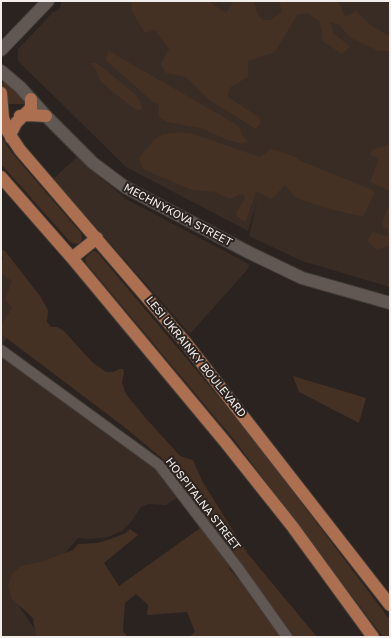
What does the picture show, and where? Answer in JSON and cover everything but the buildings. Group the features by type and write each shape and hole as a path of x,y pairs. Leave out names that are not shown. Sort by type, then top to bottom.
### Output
{"main road":[{"path":"1,93 2,116 46,116"},
{"path":"11,138 11,133 16,123 31,108 31,99"},
{"name":"LESI UKRAINKY BOULEVARD","path":"2,116 11,138 22,153 186,343 390,605"},
{"path":"1,177 72,258 226,443 292,526 373,637"},
{"path":"72,258 96,238"}],"street":[{"path":"1,50 48,1"},
{"name":"MECHNYKOVA STREET","path":"1,71 20,87 46,116 93,163 125,186 235,245 296,275 390,303"},
{"name":"HOSPITALNA STREET","path":"1,350 160,465 287,637"}],"shaded area":[{"path":"63,1 390,1 390,287 302,261 249,236 257,202 248,231 126,167 18,61 18,49 53,12 59,10 61,6 60,4"},
{"path":"132,1 208,1 226,13 234,1 253,1 258,15 263,20 270,20 282,12 279,1 321,1 325,3 327,1 335,1 340,4 345,17 356,11 370,25 390,36 390,51 378,51 351,38 339,25 330,22 334,34 350,46 342,54 321,40 322,30 319,21 307,13 297,15 275,52 248,61 248,77 232,86 228,91 228,97 259,117 261,123 256,129 209,100 186,77 166,73 161,64 169,49 155,30 145,33 131,10"},
{"path":"109,51 234,123 240,128 242,135 247,141 242,144 228,140 200,128 167,122 160,118 158,115 159,104 153,102 108,62 106,58"},
{"path":"91,63 95,63 102,67 135,94 140,101 142,108 140,110 136,110 109,89 99,79 97,72"},
{"path":"5,80 25,99 25,104 7,104 1,84"},
{"path":"180,132 194,134 260,157 271,149 279,151 375,191 363,217 326,208 299,199 294,196 285,185 272,199 256,191 246,221 243,221 237,216 236,212 245,199 245,195 241,194 230,199 215,192 192,190 143,169 139,158 154,140 163,134"},
{"path":"1,137 12,153 81,233 81,242 78,244 71,243 1,164"},
{"path":"390,144 390,191 370,182 378,161 377,158 370,155 372,150"},
{"path":"77,157 126,199 249,264 248,269 190,334 53,179"},
{"path":"390,204 390,245 377,250 367,240 373,232 388,237 388,229 383,227 382,221"},
{"path":"2,250 5,251 40,296 48,310 47,322 51,327 57,327 64,331 92,362 106,372 113,372 123,369 124,372 122,383 126,394 180,456 193,460 202,481 248,554 317,637 292,637 184,488 170,465 123,426 1,334 1,326 12,308 5,299 12,281 1,274 1,263 3,259 1,252"},
{"path":"93,251 97,252 249,433 390,620 390,637 383,637 235,441 86,263 85,258"},
{"path":"1,273 10,279 37,306 10,333 1,347"},
{"path":"1,357 159,468 180,496 166,505 149,504 141,507 131,522 122,531 108,537 92,539 78,538 66,552 53,560 17,592 19,606 40,637 1,637"},
{"path":"293,376 366,398 359,423 299,392"},
{"path":"203,526 232,565 229,568 238,579 241,577 284,637 189,637 195,632 187,612 147,615 148,605 136,594 125,603 123,631 128,637 36,637 33,618 12,599 8,586 12,574 21,566 40,562 73,550 78,544 97,543 111,539 126,533 130,529 138,535 104,563 119,586"}]}
